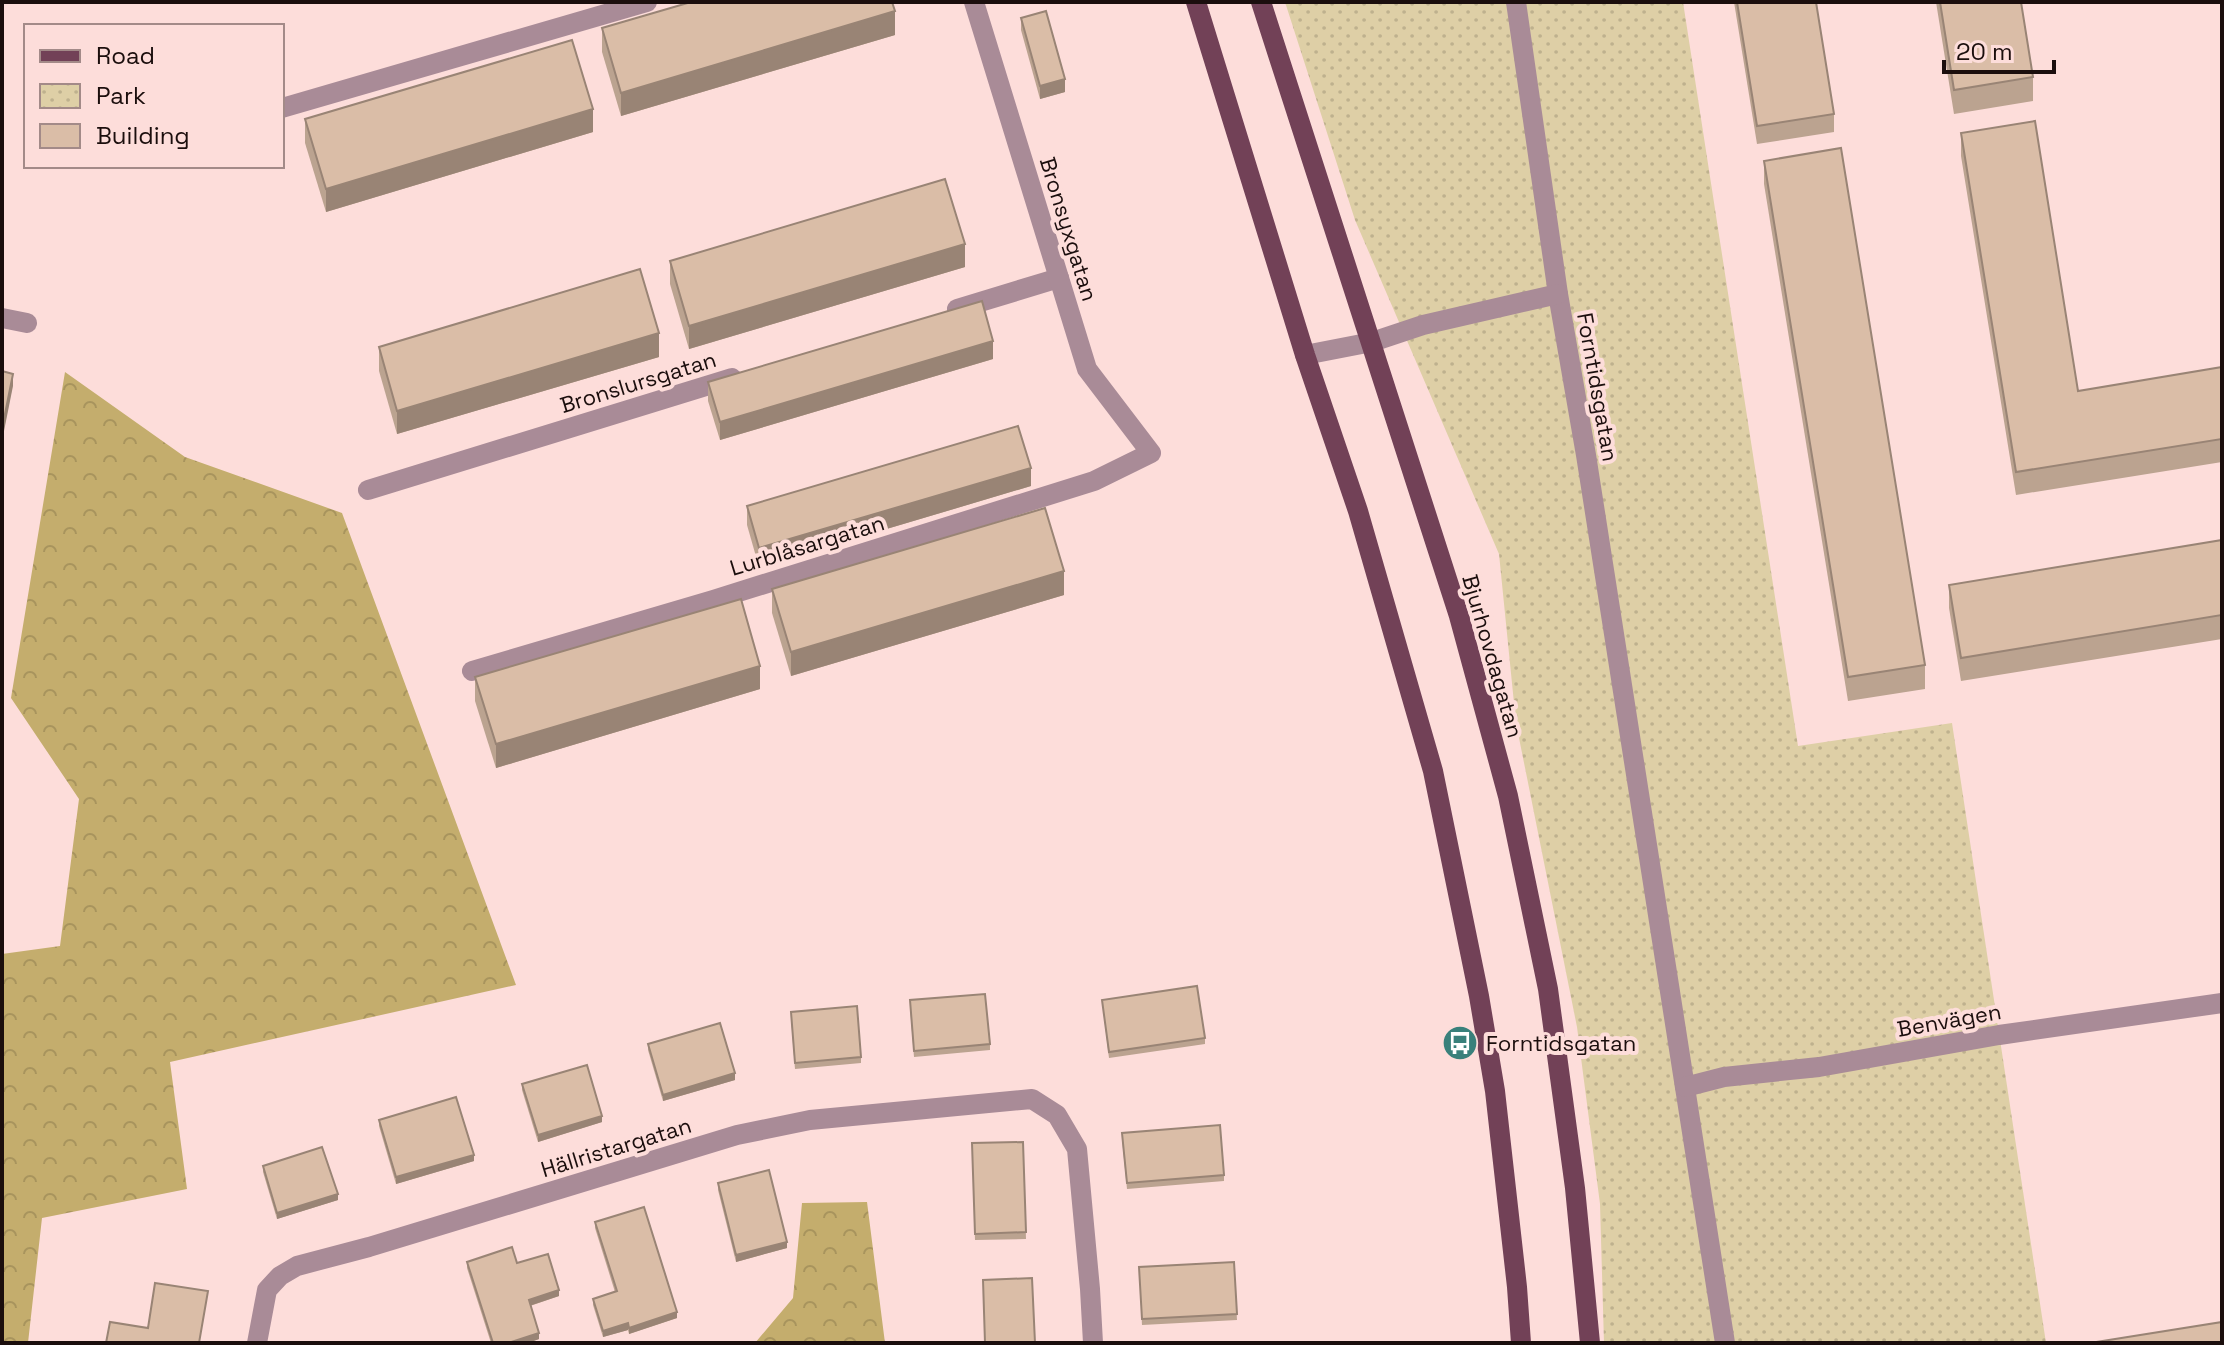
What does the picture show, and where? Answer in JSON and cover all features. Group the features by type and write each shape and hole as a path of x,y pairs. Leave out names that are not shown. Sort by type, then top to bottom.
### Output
{"main road":[{"path":"1196,2 1305,355 1358,511 1433,771 1495,1091 1521,1343"},
{"name":"Bjurhovdagatan","path":"1261,2 1459,616 1508,796 1548,989 1575,1188 1590,1343"}],"street":[{"path":"284,107 647,2"},
{"name":"Bronsyxgatan","path":"974,2 1087,369 1151,453"},
{"name":"Forntidsgatan","path":"1516,2 1558,294 1725,1343"},
{"path":"941,314 1059,278"},
{"name":"Forntidsgatan","path":"1305,355 1372,342 1423,325 1558,294"},
{"path":"2,318 27,323"},
{"name":"Bronslursgatan","path":"368,490 750,373"},
{"name":"Lurblåsargatan","path":"472,671 713,600 1094,481 1151,453"},
{"name":"Benvägen","path":"1685,1087 1724,1077 1819,1067 1999,1035 2222,1003"},
{"name":"Hällristargatan","path":"257,1343 267,1290 280,1276 297,1266 737,1135 810,1120 1032,1099 1057,1115 1077,1149 1093,1343"}],"green space":[{"path":"1285,2 1683,2 1798,746 1952,723 2046,1343 1604,1343 1600,1204 1577,1027 1516,723 1499,554 1355,220"},
{"path":"65,372 185,457 342,513 516,985 170,1062 187,1189 42,1218 28,1343 2,1343 2,954 60,946 79,799 11,698"},
{"path":"867,1202 885,1343 755,1343 793,1298 802,1203"}],"building":[{"path":"691,2 892,2 895,11 621,93 602,28"},
{"path":"1737,2 1816,2 1834,114 1757,126"},
{"path":"1940,2 2021,2 2033,77 1954,90"},
{"path":"1046,11 1065,79 1040,86 1021,18"},
{"path":"572,40 593,109 326,189 305,119"},
{"path":"2035,121 2078,391 2222,367 2222,439 2016,472 1961,133"},
{"path":"1841,148 1925,665 1848,677 1764,161"},
{"path":"945,179 965,244 689,326 670,261"},
{"path":"640,269 659,333 397,411 379,347"},
{"path":"982,301 993,341 720,422 708,382"},
{"path":"2,371 13,374 2,429"},
{"path":"1018,426 1031,468 759,548 747,506"},
{"path":"1045,508 1064,571 791,652 772,589"},
{"path":"2222,540 2222,615 1961,658 1949,585"},
{"path":"741,599 760,666 496,744 475,677"},
{"path":"1197,986 1205,1038 1109,1052 1102,1000"},
{"path":"985,994 990,1044 914,1051 910,1000"},
{"path":"857,1006 861,1057 795,1063 791,1012"},
{"path":"720,1023 735,1073 663,1095 648,1044"},
{"path":"587,1065 602,1116 538,1135 522,1084"},
{"path":"456,1097 474,1155 396,1177 379,1120"},
{"path":"1220,1125 1224,1175 1127,1183 1122,1133"},
{"path":"1023,1142 1026,1232 975,1234 972,1143"},
{"path":"322,1147 338,1194 277,1213 263,1166"},
{"path":"769,1170 787,1242 736,1255 718,1183"},
{"path":"644,1207 677,1312 629,1328 628,1323 603,1331 593,1299 617,1291 595,1222"},
{"path":"512,1247 517,1263 548,1254 559,1290 529,1300 539,1333 508,1343 493,1343 467,1262"},
{"path":"1234,1262 1237,1314 1142,1319 1139,1267"},
{"path":"1032,1278 1035,1343 985,1343 983,1280"},
{"path":"155,1283 208,1291 199,1343 106,1343 110,1322 148,1328"},
{"path":"2222,1322 2222,1343 2090,1343"}],"place":[{"name":"Forntidsgatan","path":"1460,1043"}]}
